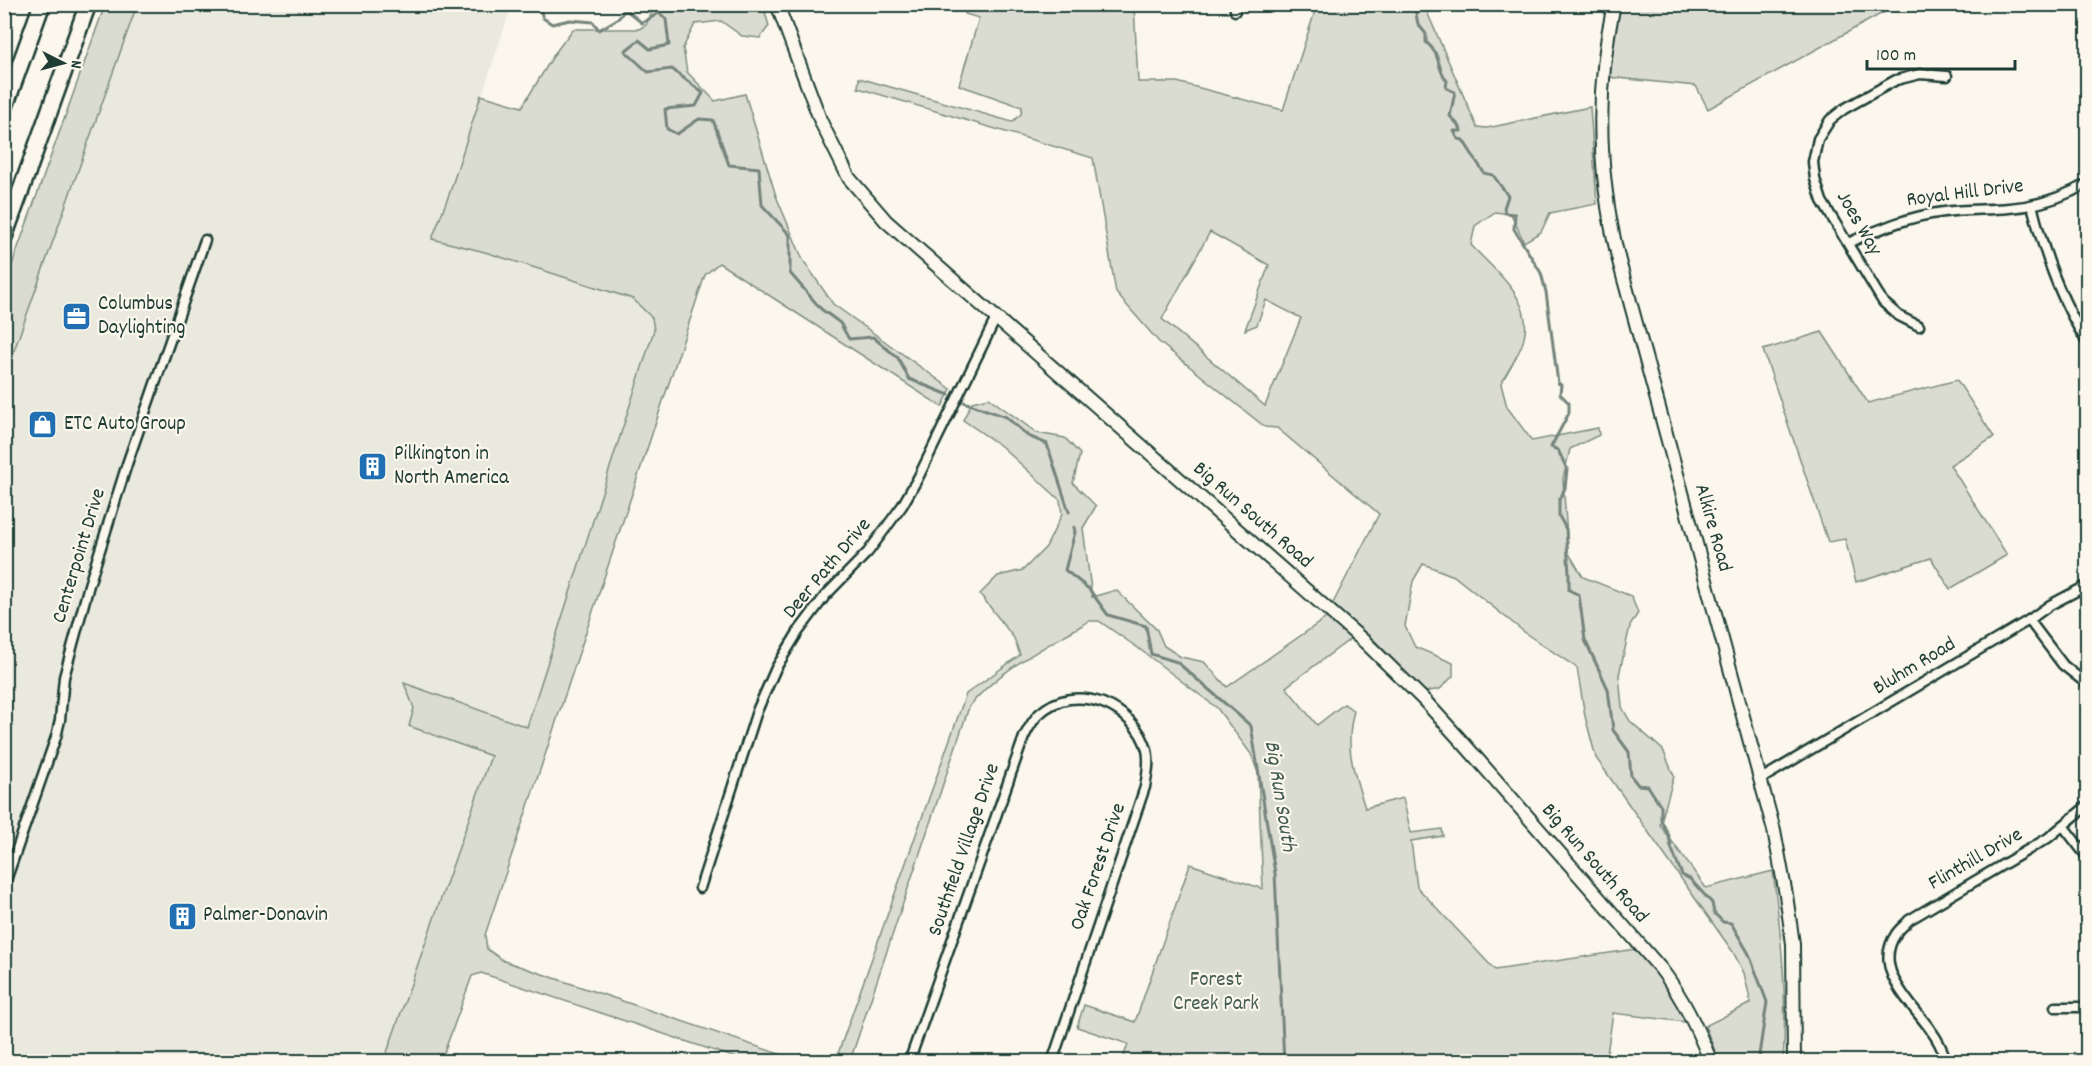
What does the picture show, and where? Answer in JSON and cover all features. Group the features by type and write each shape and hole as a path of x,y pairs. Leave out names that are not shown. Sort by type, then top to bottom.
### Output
{"highway":[{"path":"4,109 42,4"},
{"path":"4,237 88,4"}],"street":[{"name":"Big Run South Road","path":"777,4 821,122 849,178 886,221 1323,604 1424,700 1661,969 1679,994 1711,1062"},
{"name":"Alkire Road","path":"1614,4 1604,59 1601,118 1602,159 1614,237 1776,840 1789,913 1794,978 1794,1062"},
{"name":"Joes Way","path":"1919,326 1899,316 1883,302 1822,201 1815,179 1813,162 1818,139 1830,120 1844,109 1896,80 1920,74 1947,76"},
{"name":"Royal Hill Drive","path":"1848,243 1901,220 1945,212 2009,208 2032,204 2053,199 2088,183"},
{"path":"2032,204 2040,238 2053,275 2070,314 2088,344"},
{"name":"Centerpoint Drive","path":"4,886 56,737 64,677 75,632 127,464 205,240"},
{"name":"Deer Path Drive","path":"700,888 757,711 776,668 798,632 825,596 868,552 902,506 996,318"},
{"name":"Bluhm Road","path":"1761,779 2029,620 2050,605 2088,585"},
{"path":"2029,620 2063,665 2088,685"},
{"name":"Southfield Village Drive","path":"909,1062 1024,737 1031,723 1041,712 1068,699 1098,701"},
{"name":"Oak Forest Drive","path":"1052,1062 1145,787 1148,769 1147,751 1139,731 1130,719 1114,707 1098,701"},
{"name":"Flinthill Drive","path":"1947,1062 1932,1031 1894,979 1889,960 1896,933 1909,920 2064,827 2088,806"},
{"path":"2064,827 2088,858"},
{"path":"2055,1007 2088,1007"}],"shaded area":[{"path":"137,5 512,5 450,192 432,239 485,252 633,299 652,318 654,330 527,727 405,684 414,708 410,726 491,756 384,1061 5,1062 5,376"}],"green space":[{"path":"105,5 137,5 5,376 5,284"},
{"path":"655,5 763,5 769,26 760,38 742,36 721,21 695,24 683,48 687,72 715,101 745,94 776,196 803,260 833,304 951,389 942,407 719,263 705,275 485,935 487,949 504,961 800,1061 745,1061 481,973 472,976 441,1061 384,1061 491,756 409,726 414,708 404,683 527,727 654,330 652,318 633,299 485,252 432,239 450,192 481,95 522,107 555,53 573,29 639,29 646,25"},
{"path":"968,5 1134,5 1138,82 1177,82 1283,110 1317,5 1424,5 1477,127 1487,128 1590,107 1597,204 1550,213 1541,232 1524,242 1511,214 1495,212 1475,226 1471,245 1510,286 1518,298 1526,324 1523,343 1501,384 1507,407 1532,441 1598,428 1599,435 1570,449 1563,479 1568,552 1583,577 1631,596 1638,613 1630,626 1619,675 1622,707 1630,721 1663,750 1674,776 1660,825 1706,888 1773,871 1784,990 1783,1061 1719,1061 1705,1026 1751,1003 1744,973 1733,952 1596,758 1585,716 1577,668 1528,635 1454,576 1423,564 1413,581 1405,626 1415,647 1453,663 1453,676 1440,689 1425,692 1374,640 1332,605 1379,514 1277,428 1265,427 1159,342 1116,293 1093,158 858,88 859,78 1012,122 1021,114 1022,107 959,85 979,18 965,14","holes":["1210,232 1269,265 1245,330 1257,325 1266,300 1301,318 1265,406 1162,319"]},
{"path":"1619,5 1897,5 1708,109 1696,86 1608,77"},
{"path":"1822,332 1868,403 1957,380 1994,437 1950,465 2007,555 1950,589 1931,558 1856,582 1845,539 1828,542 1763,350"},
{"name":"Forest Creek Park","path":"989,398 1037,433 1065,438 1080,454 1073,483 1096,506 1083,528 1092,597 1116,590 1157,630 1164,646 1181,657 1204,662 1227,687 1329,616 1353,637 1286,687 1317,725 1344,704 1354,711 1350,749 1365,808 1403,798 1411,833 1442,829 1443,836 1411,841 1417,887 1495,970 1636,949 1665,982 1686,1022 1613,1013 1606,1061 1122,1061 1128,1044 1077,1027 1084,1005 1135,1022 1190,864 1263,889 1258,773 1251,754 1217,708 1099,621 1089,621 1009,670 994,681 969,707 850,1061 835,1062 966,694 1020,655 1014,638 980,594 998,576 1023,570 1046,547 1062,514 1060,500 1001,446 963,420 972,402"}],"waterway":[{"name":"Big Run South","path":"538,4 543,18 552,24 570,20 593,22 599,30 619,18 625,9 642,23 659,13 666,19 669,45 650,49 639,40 625,51 648,72 672,69 703,93 696,106 665,109 667,129 677,134 699,119 713,120 729,165 759,168 762,205 790,235 790,273 821,309 840,323 849,339 873,337 898,358 909,379 949,395"},
{"path":"1414,4 1418,24 1426,34 1426,42 1437,57 1447,81 1446,88 1455,92 1450,116 1461,131 1454,131 1458,139 1463,140 1484,173 1493,175 1508,196 1504,208 1505,213 1515,214 1514,229 1541,273 1546,292 1558,383 1561,385 1560,394 1569,403 1569,413 1551,447 1558,450 1567,469 1565,488 1559,500 1559,516 1566,529 1569,590 1579,595 1585,640 1608,689 1613,730 1629,752 1631,776 1638,785 1648,786 1661,806 1661,820 1682,875 1690,879 1712,903 1714,913 1723,922 1731,923 1749,954 1767,1002 1759,1055 1763,1062"},
{"name":"Big Run South","path":"964,402 1006,417 1028,436 1047,444 1069,512"},
{"name":"Big Run South","path":"1074,527 1075,532 1065,570 1089,589 1108,615 1146,626 1151,654 1177,662 1251,726 1275,873 1284,1062"}],"place":[{"name":"Columbus Daylighting","path":"77,317"},
{"name":"ETC Auto Group","path":"43,425"},
{"name":"Pilkington in North America","path":"373,467"},
{"name":"Palmer-Donavin","path":"182,916"}]}
